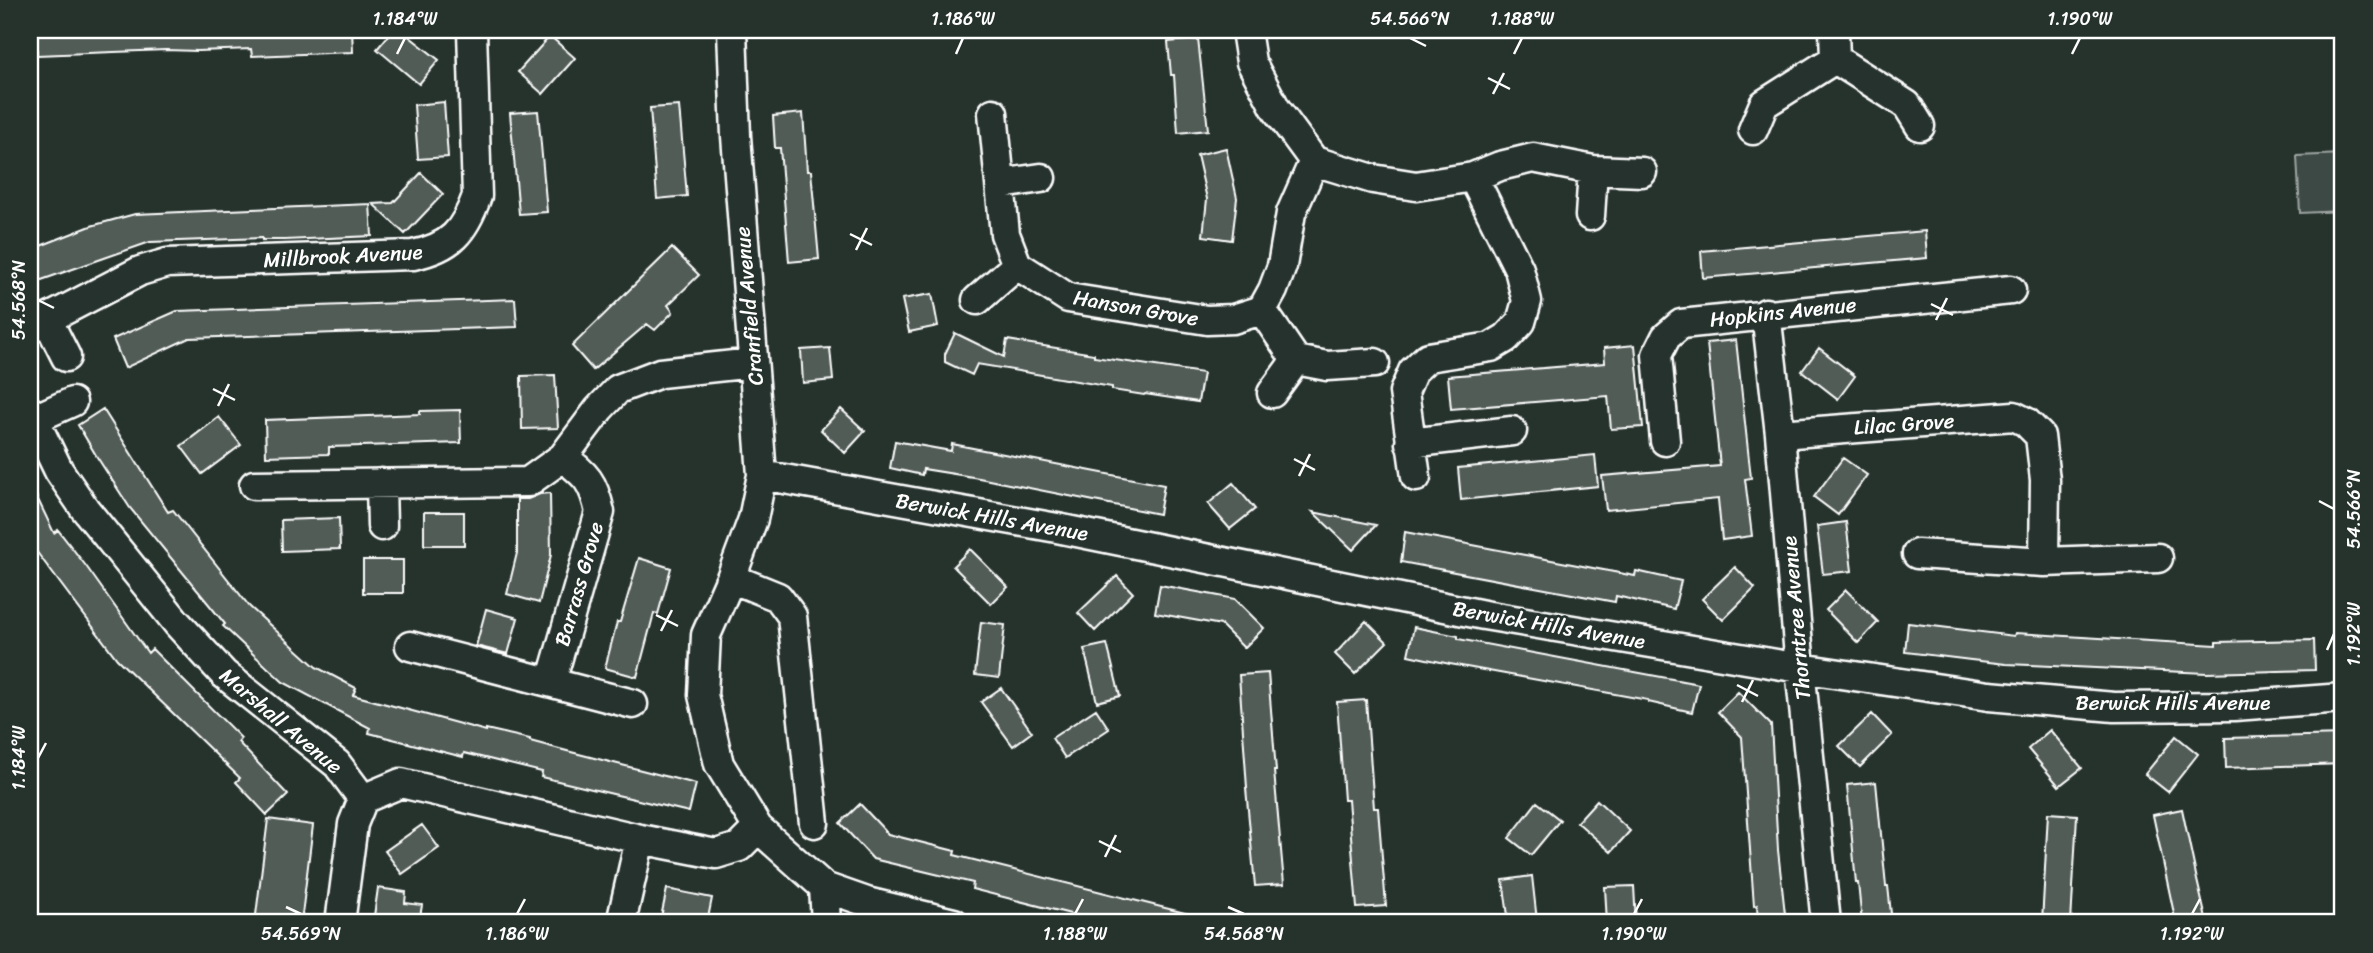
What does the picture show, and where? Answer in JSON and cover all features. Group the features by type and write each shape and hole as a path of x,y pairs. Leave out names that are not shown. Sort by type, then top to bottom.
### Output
{"street":[{"name":"Millbrook Avenue","path":"38,324 140,271 167,263 413,255 435,250 452,238 468,221 477,196 472,30"},
{"name":"Cranfield Avenue","path":"732,30 736,136 762,475 753,519 706,635 703,695 719,764 758,828 824,887"},
{"path":"1246,30 1251,62 1276,109 1314,161 1373,179 1416,186 1473,177 1500,166 1532,158 1593,170 1642,172"},
{"path":"1834,30 1835,59"},
{"path":"1835,59 1907,105 1920,126"},
{"path":"1754,130 1764,104 1835,59"},
{"path":"977,300 1017,265 1005,234 993,113"},
{"path":"1314,161 1291,213 1278,278 1262,310 1296,360 1327,366 1375,363"},
{"path":"1590,216 1593,170"},
{"path":"1416,477 1404,392 1413,371 1428,357 1491,347 1499,343 1521,322 1527,301 1519,269 1473,177"},
{"path":"1001,184 1041,178"},
{"name":"Hanson Grove","path":"1017,265 1068,299 1207,320 1233,319 1262,310"},
{"name":"Hopkins Avenue","path":"1665,441 1657,355 1666,337 1681,324 1766,313 2011,290"},
{"name":"Thorntree Avenue","path":"1766,313 1826,923"},
{"path":"38,324 66,357"},
{"path":"1272,393 1296,360"},
{"path":"254,485 528,482 563,457 599,409 618,389 660,373 753,363"},
{"path":"32,415 72,402"},
{"name":"Marshall Avenue","path":"32,415 59,471 85,509 177,623 224,674 337,764 363,799"},
{"name":"Lilac Grove","path":"1780,434 2014,416 2026,422 2040,436 2043,454 2044,562"},
{"path":"1410,443 1512,431"},
{"name":"Barrass Grove","path":"551,682 600,512 594,486 563,457"},
{"name":"Berwick Hills Avenue","path":"762,475 1057,527 1484,615 1800,668 1989,696 2113,707 2235,706 2343,698"},
{"path":"381,484 382,526"},
{"path":"1917,554 2044,562 2158,558"},
{"path":"731,578 778,597 792,616 814,823"},
{"path":"410,646 633,704"},
{"path":"340,923 353,824 363,799 401,783 716,854 739,847 758,828"},
{"path":"621,923 640,839"},
{"path":"826,923 824,887 867,902 954,923"}],"shaded area":[{"path":"2343,154 2343,211 2300,213 2297,156"}],"building":[{"path":"36,30 352,30 353,52 252,56 251,49 37,55"},
{"path":"393,30 401,30 439,60 419,84 377,49"},
{"path":"550,36 575,58 543,94 518,72"},
{"path":"1198,39 1208,130 1178,133 1174,75 1171,75 1168,42"},
{"path":"444,102 448,157 418,159 414,105"},
{"path":"679,106 687,196 657,199 650,108"},
{"path":"538,111 547,212 519,214 510,113"},
{"path":"803,113 807,171 811,171 819,259 789,262 780,148 775,148 773,116"},
{"path":"1226,148 1237,198 1232,240 1203,236 1207,199 1197,155"},
{"path":"421,173 443,194 405,234 373,204 393,203"},
{"path":"370,204 372,236 150,242 30,284 30,250 91,226 135,214"},
{"path":"1925,231 1927,258 1703,278 1701,251"},
{"path":"672,248 699,275 668,305 673,312 655,330 647,324 593,370 572,346"},
{"path":"932,294 938,326 909,332 902,299"},
{"path":"515,299 517,327 189,338 125,368 113,339 177,311"},
{"path":"955,333 1004,357 1007,340 1094,354 1094,357 1203,373 1198,402 1112,390 1112,387 977,364 972,375 945,362 945,354"},
{"path":"1736,340 1751,478 1745,479 1752,536 1722,540 1718,499 1606,510 1602,476 1720,466 1707,343"},
{"path":"1635,345 1643,427 1611,429 1608,396 1451,409 1448,376 1605,363 1604,348"},
{"path":"830,348 833,380 803,383 801,350"},
{"path":"1819,348 1855,376 1838,399 1802,371"},
{"path":"555,375 558,428 522,429 521,376"},
{"path":"103,409 168,512 173,510 250,607 316,667 356,688 353,695 696,784 689,812 541,777 542,772 464,753 463,757 369,733 370,728 283,682 223,626 225,624 130,508 78,425"},
{"path":"841,409 865,431 845,453 821,430"},
{"path":"460,410 461,443 329,447 329,454 266,456 265,420"},
{"path":"219,417 241,445 202,474 181,446"},
{"path":"895,441 951,451 952,444 1164,485 1159,514 979,478 923,469 922,475 890,468"},
{"path":"1595,455 1598,486 1461,500 1458,468"},
{"path":"1843,458 1867,475 1838,515 1814,497"},
{"path":"30,483 54,533 58,530 148,653 152,649 241,738 238,742 288,795 267,815 236,782 240,778 117,659 30,543"},
{"path":"1233,483 1255,509 1230,529 1208,504"},
{"path":"550,493 551,555 539,603 507,594 517,553 517,499"},
{"path":"424,512 464,512 464,545 424,545"},
{"path":"1313,512 1376,525 1353,550"},
{"path":"339,518 340,549 282,551 281,520"},
{"path":"1846,522 1852,571 1823,574 1817,526"},
{"path":"1405,532 1635,576 1636,571 1681,581 1674,609 1616,596 1615,602 1401,562"},
{"path":"970,549 1008,587 991,604 953,566"},
{"path":"639,558 671,568 658,614 654,613 637,677 605,668 617,622 620,622"},
{"path":"363,560 403,560 403,593 363,593"},
{"path":"1735,567 1755,588 1723,620 1702,599"},
{"path":"1117,576 1133,593 1095,631 1078,613"},
{"path":"1160,585 1235,599 1264,628 1244,648 1221,625 1155,613"},
{"path":"1846,590 1878,622 1858,643 1826,610"},
{"path":"486,609 518,618 508,654 476,646"},
{"path":"1366,621 1387,642 1355,674 1335,654"},
{"path":"981,622 1005,625 999,678 975,675"},
{"path":"1908,623 2014,636 2015,633 2216,645 2216,642 2314,640 2315,670 2207,673 1971,660 1905,652"},
{"path":"1414,627 1458,636 1458,639 1699,684 1692,712 1648,700 1408,655"},
{"path":"1107,644 1120,696 1097,702 1084,649"},
{"path":"1268,673 1284,884 1255,886 1239,675"},
{"path":"1001,688 1032,732 1013,746 981,702"},
{"path":"1738,692 1771,725 1778,850 1786,923 1758,923 1757,905 1754,906 1742,737 1718,712"},
{"path":"1366,700 1374,808 1378,808 1386,906 1357,908 1348,800 1344,800 1337,702"},
{"path":"1096,709 1109,729 1065,758 1052,738"},
{"path":"1872,714 1892,735 1860,767 1839,746"},
{"path":"2050,730 2082,768 2059,786 2028,749"},
{"path":"2343,735 2343,764 2226,768 2225,738"},
{"path":"2176,736 2198,754 2168,792 2145,774"},
{"path":"1876,782 1892,923 1862,923 1856,883 1847,785"},
{"path":"1597,800 1630,831 1611,852 1577,822"},
{"path":"1537,802 1560,820 1531,855 1509,838"},
{"path":"860,804 888,834 955,851 954,855 1197,916 1196,923 1106,923 972,889 973,883 873,859 840,823"},
{"path":"2182,809 2207,923 2176,923 2153,815"},
{"path":"2048,813 2077,815 2071,923 2042,923"},
{"path":"268,819 313,825 301,923 255,923"},
{"path":"422,825 439,848 402,874 385,851"},
{"path":"1532,876 1537,921 1509,923 1503,880"},
{"path":"1634,886 1636,923 1607,923 1605,887"},
{"path":"378,888 406,892 405,903 422,905 419,923 373,923"},
{"path":"667,889 712,898 707,923 690,923 661,917"}]}
